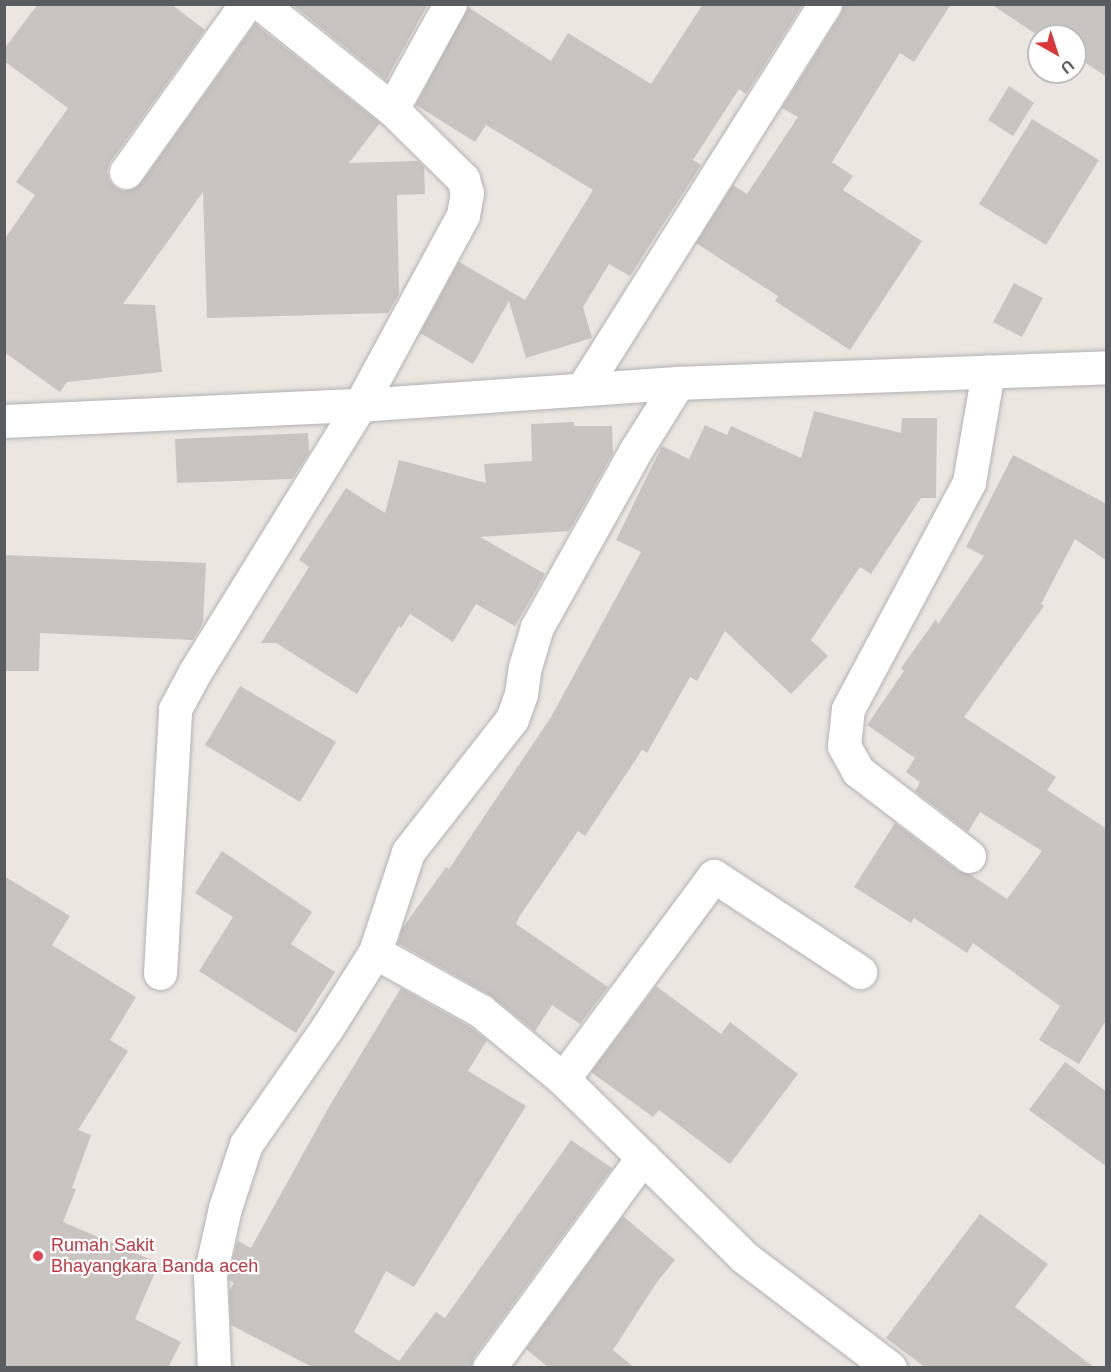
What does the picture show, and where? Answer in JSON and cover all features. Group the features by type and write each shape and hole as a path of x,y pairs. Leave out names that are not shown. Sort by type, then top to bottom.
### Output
{"street":[{"path":"126,172 246,4"},
{"path":"160,973 175,709 195,672 360,405 463,215 467,193 463,179 392,109 261,4"},
{"path":"392,109 450,4"},
{"path":"583,388 825,4"},
{"path":"4,421 360,405 678,383 1107,367"},
{"path":"969,855 858,771 844,746 848,709 969,482 988,372"},
{"path":"214,1368 210,1275 225,1208 246,1144 327,1028 375,952 408,852 512,719 521,694 525,667 537,627 636,450 678,383"},
{"path":"563,1078 714,876 860,972"},
{"path":"375,952 481,1011 563,1078 744,1257 890,1368"},
{"path":"489,1368 643,1157"}],"building":[{"path":"38,4 171,4 205,30 110,162 107,171 109,180 116,188 124,191 133,189 141,183 255,24 380,123 349,163 418,161 424,167 425,194 397,195 399,294 388,313 207,318 203,192 123,304 155,305 162,372 67,382 60,392 4,352 4,240 35,195 16,182 68,108 4,61 4,49"},
{"path":"292,4 428,4 386,80"},
{"path":"703,4 803,4 746,94 739,89 693,160 701,165 630,276 609,264 583,307 592,338 526,358 509,301 473,364 420,333 459,262 525,300 593,190 486,125 475,142 416,105 468,7 551,61 568,33 651,84"},
{"path":"844,4 951,4 914,62 900,53 832,162 853,176 843,190 922,241 850,350 775,301 778,296 696,243 733,185 747,194 798,117 782,108 841,14"},
{"path":"991,4 1107,4 1107,77 1087,64 1087,24 1027,24 1027,28"},
{"path":"1009,86 1034,103 1013,136 988,120"},
{"path":"1032,119 1099,160 1046,245 979,204"},
{"path":"1014,283 1043,298 1022,337 993,322"},
{"path":"814,411 901,433 902,418 937,418 936,498 921,498 871,574 860,567 811,640 828,656 791,694 725,631 697,681 690,677 647,753 642,750 585,836 578,831 519,917 516,924 608,987 580,1024 552,1005 535,1031 490,995 398,943 402,929 446,867 449,869 551,717 641,552 616,540 662,446 689,459 705,425 727,435 731,426 801,458"},
{"path":"574,422 574,426 612,426 613,453 569,531 480,537 545,574 515,626 476,604 453,642 410,614 401,628 399,626 357,694 276,643 261,643 309,567 299,560 346,488 385,513 399,460 486,483 484,464 532,461 531,424"},
{"path":"308,433 309,453 292,479 177,483 175,439"},
{"path":"1013,455 1107,504 1107,561 1075,539 1041,604 1044,606 964,717 1056,777 1047,790 1107,829 1107,1019 1079,1064 1039,1040 1060,1006 973,943 967,953 914,918 911,923 854,887 895,823 958,871 970,874 1007,899 1042,851 980,812 968,832 915,791 920,782 906,772 915,758 867,725 904,671 901,668 936,619 938,624 984,556 966,547"},
{"path":"4,555 206,563 203,623 193,640 40,633 39,671 4,671"},
{"path":"240,686 336,742 300,802 205,745"},
{"path":"222,851 312,912 291,944 335,972 296,1033 199,971 233,917 195,893"},
{"path":"4,876 70,916 52,945 136,997 110,1040 128,1051 78,1130 91,1135 72,1188 76,1189 63,1222 159,1263 135,1319 181,1342 168,1368 4,1368"},
{"path":"656,986 721,1034 730,1022 798,1074 730,1164 659,1110 653,1117 591,1072"},
{"path":"401,988 470,1027 487,1040 468,1071 526,1106 414,1287 386,1271 354,1332 399,1361 436,1312 445,1318 571,1140 612,1168 474,1357 471,1368 314,1368 231,1325 229,1291 234,1283 229,1280 229,1277 236,1246 238,1241 251,1248 330,1105"},
{"path":"1065,1062 1107,1092 1107,1167 1029,1110"},
{"path":"980,1214 1048,1264 1015,1307 1095,1368 926,1368 886,1338"},
{"path":"623,1216 675,1260 657,1282 613,1350 635,1368 549,1368 526,1349"}],"place":[{"name":"Rumah Sakit Bhayangkara Banda aceh","path":"38,1256"}]}
